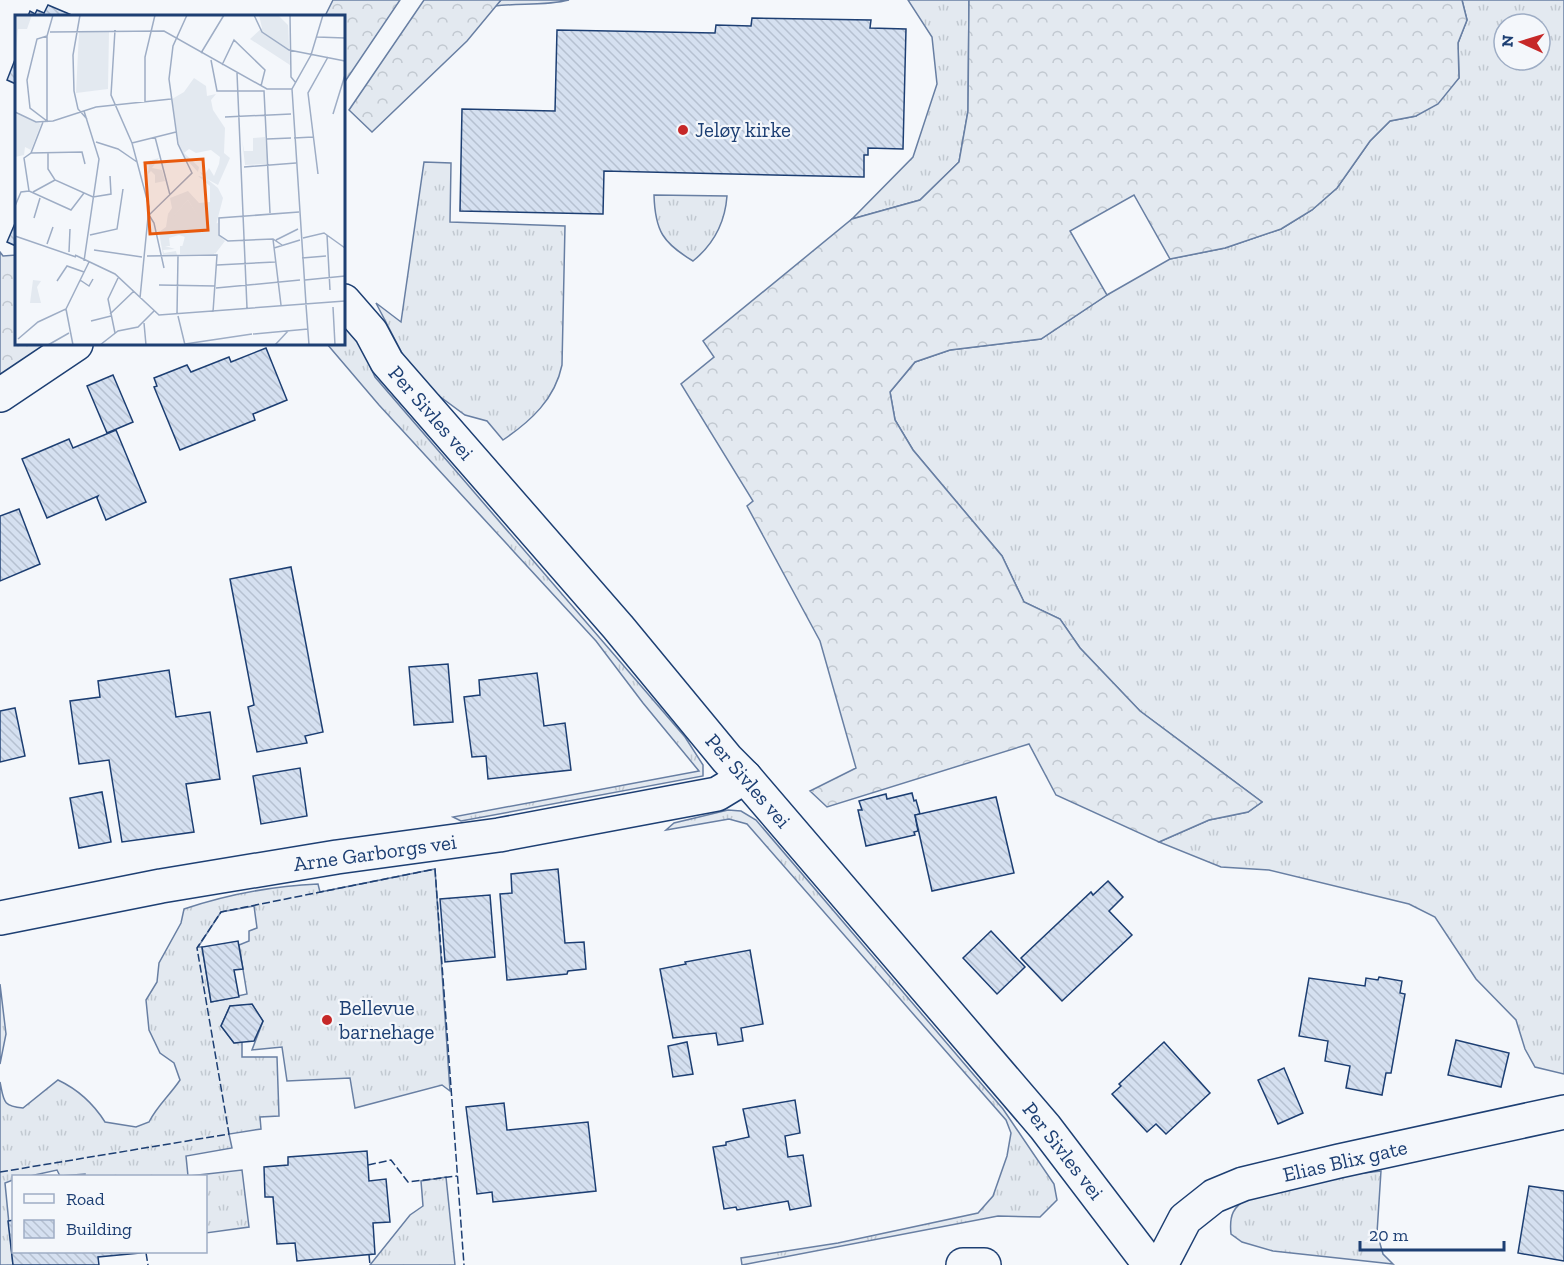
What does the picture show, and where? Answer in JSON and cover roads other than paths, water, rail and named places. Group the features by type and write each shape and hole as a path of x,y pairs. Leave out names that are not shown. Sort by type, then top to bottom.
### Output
{"street":[{"name":"Per Sivles vei","path":"345,302 371,332 387,362 618,627 728,759 746,777 1045,1126 1150,1265"},
{"path":"0,395 75,345"},
{"name":"Arne Garborgs vei","path":"0,918 161,886 337,857 499,835 717,794 746,777"},
{"name":"Elias Blix gate","path":"1161,1265 1185,1219 1214,1196 1244,1184 1564,1112"},
{"path":"963,1265 984,1265"}],"place":[{"name":"Jeløy kirke","path":"683,130"},
{"name":"Bellevue barnehage","path":"327,1020"}]}
